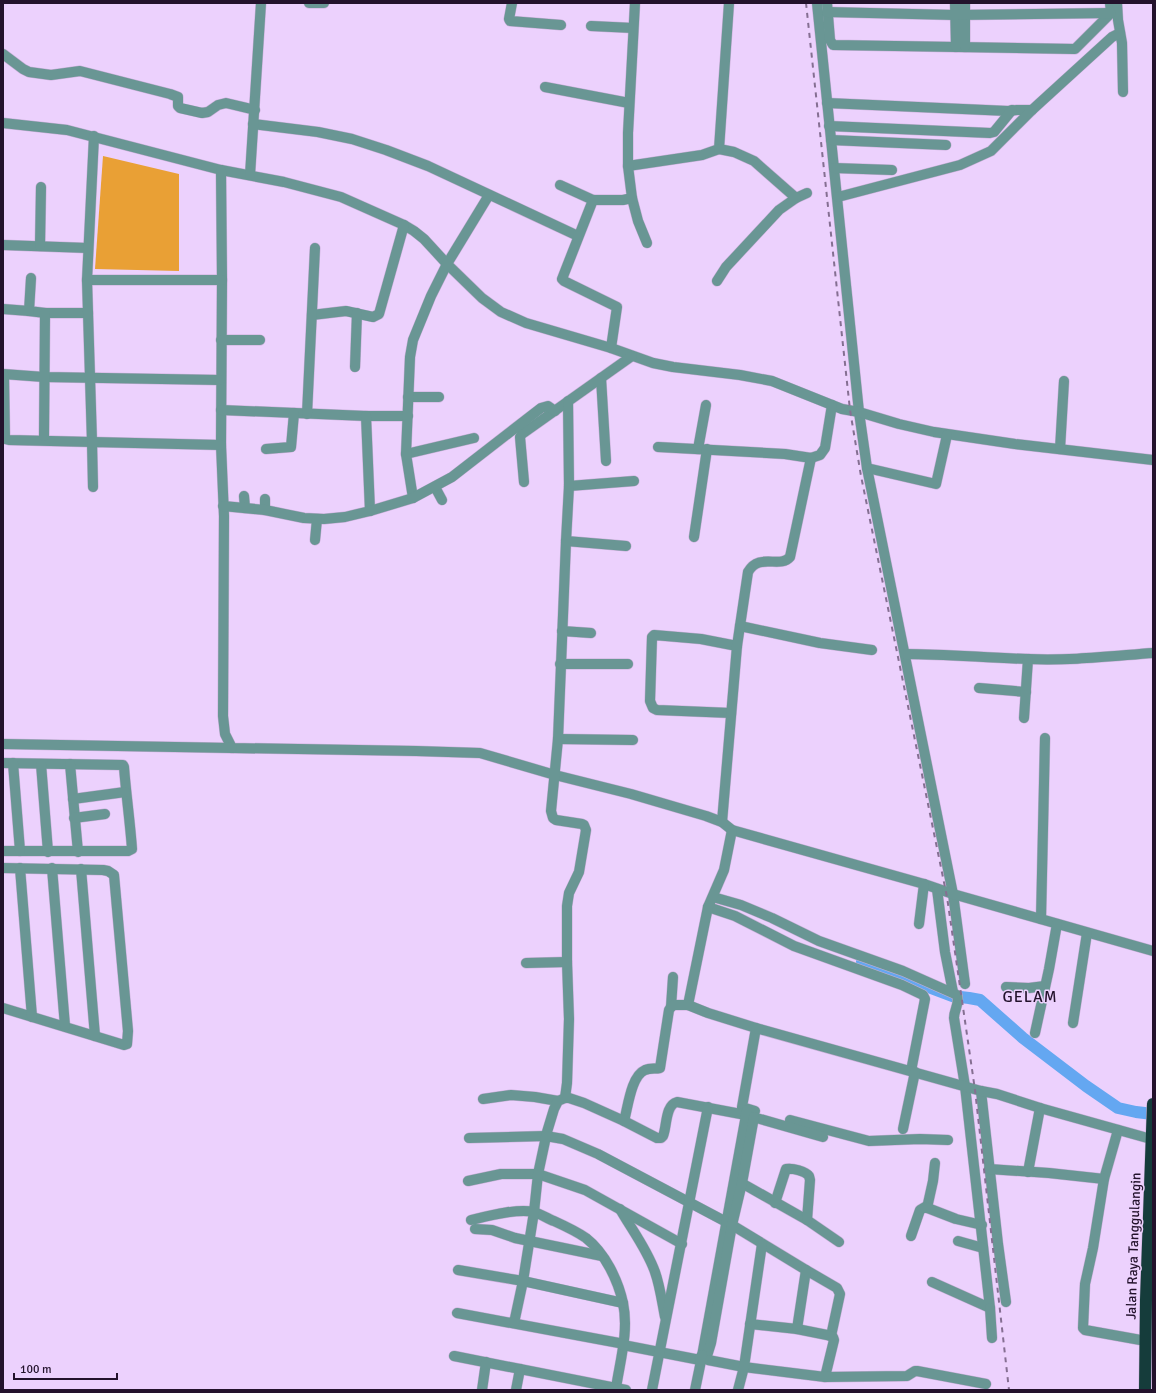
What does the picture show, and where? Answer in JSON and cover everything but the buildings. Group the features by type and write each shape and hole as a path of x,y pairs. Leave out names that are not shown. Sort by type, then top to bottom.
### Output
{"highway":[{"name":"Jalan Raya Tanggulangin","path":"1148,1387 1149,1370 1146,1341 1153,1104"}],"street":[{"path":"250,175 261,3"},
{"path":"309,3 324,3"},
{"path":"512,3 509,18 510,21 561,25"},
{"path":"635,3 629,103 628,199 647,243"},
{"path":"719,149 729,3"},
{"path":"817,3 829,126 838,197 844,274 859,412 867,468 953,894 965,984"},
{"path":"955,3 960,15 961,48"},
{"path":"960,15 965,3"},
{"path":"1113,12 960,15 827,8 830,40 834,45 1075,49 1113,12 1117,3"},
{"path":"1113,12 1122,49 1123,92"},
{"path":"591,26 633,28"},
{"path":"829,126 994,132 1119,32"},
{"path":"3,54 29,72 51,75 80,71 170,94 178,97 178,106 180,108 200,113 208,112 223,103 255,110"},
{"path":"545,87 629,103"},
{"path":"827,103 1022,110"},
{"path":"838,197 960,165 972,160 991,151 1022,110"},
{"path":"3,123 47,127 94,136 221,170 331,193 404,225 424,239 482,298 501,312 526,323 615,349 663,365 740,375 772,381 832,405 899,424 947,435 1153,460"},
{"path":"253,124 308,131 364,143 416,161 578,236"},
{"path":"93,487 87,280 94,136"},
{"path":"831,140 946,145"},
{"path":"628,166 702,155 719,149 734,152 754,161 794,196"},
{"path":"834,168 892,170"},
{"path":"221,170 222,280 220,380 224,510 223,716 224,728 230,744"},
{"path":"560,185 593,200 628,199"},
{"path":"40,246 41,187"},
{"path":"717,281 726,267 774,215 794,196 807,193"},
{"path":"413,498 406,454 410,357 413,340 431,296 447,264 489,195"},
{"path":"593,200 562,279 617,307 615,349"},
{"path":"312,315 346,311 373,316 379,314 404,225"},
{"path":"3,245 88,248"},
{"path":"307,414 314,248"},
{"path":"29,310 31,278"},
{"path":"87,280 222,280"},
{"path":"3,308 45,313 88,313"},
{"path":"44,436 45,313"},
{"path":"355,366 357,313"},
{"path":"221,340 260,340"},
{"path":"524,482 521,435 552,409 568,401 630,355"},
{"path":"220,380 44,377 3,374 5,439 221,445"},
{"path":"601,378 606,461"},
{"path":"1060,449 1064,382"},
{"path":"408,397 439,397"},
{"path":"514,1323 523,1281 528,1241 534,1212 538,1174 546,1136 554,1109 562,1100 567,1083 568,1019 566,910 580,865 586,830 582,824 556,820 553,818 551,811 558,742 560,664 569,486 568,401"},
{"path":"694,537 706,405"},
{"path":"658,447 785,454 811,458 820,455 825,448 832,405"},
{"path":"224,510 245,508 265,510 316,524 438,492 452,477 541,408 552,409"},
{"path":"221,410 366,416 408,416"},
{"path":"266,450 291,447 294,413"},
{"path":"366,416 370,511"},
{"path":"867,468 936,484 947,435"},
{"path":"406,454 474,438"},
{"path":"722,822 738,638 748,572 751,566 756,563 762,561 785,561 790,557 811,458"},
{"path":"569,486 634,481"},
{"path":"244,496 245,508"},
{"path":"265,499 265,510"},
{"path":"315,540 316,524"},
{"path":"566,541 626,546"},
{"path":"562,631 591,633"},
{"path":"731,713 657,710 653,708 650,701 652,637 654,635 701,639 738,638 820,643 872,650"},
{"path":"905,654 946,654 1028,659 1102,657 1153,653"},
{"path":"1024,718 1028,659"},
{"path":"560,664 628,664"},
{"path":"980,688 1026,692"},
{"path":"1041,919 1045,738"},
{"path":"558,742 633,740"},
{"path":"3,744 230,744 474,752 555,775 631,794 706,816 722,822 732,830 1153,951"},
{"path":"3,851 78,852 128,851 132,849 130,818 125,792 123,765 8,763 20,851"},
{"path":"41,764 48,852"},
{"path":"70,764 78,852"},
{"path":"73,799 125,792"},
{"path":"74,818 105,814"},
{"path":"688,1005 710,902 724,870 732,830"},
{"path":"3,868 103,870 114,875 128,1042 124,1045 3,1007"},
{"path":"20,868 32,1017"},
{"path":"52,868 65,1026"},
{"path":"81,869 95,1036"},
{"path":"919,924 924,884"},
{"path":"937,889 945,952 959,1004 954,1014 954,1018 965,1086 982,1225 992,1338"},
{"path":"710,902 741,905 819,941 903,971 956,996"},
{"path":"710,902 794,946 902,985 924,995 926,999 903,1129"},
{"path":"1035,1033 1057,924"},
{"path":"1073,1023 1087,932"},
{"path":"526,963 567,962"},
{"path":"624,1121 633,1083 645,1070 660,1068 667,1016 671,1007 673,977"},
{"path":"1006,987 1029,988 1045,986"},
{"path":"671,1007 677,1005 688,1005 756,1028 981,1091 997,1094 1040,1108 1151,1139"},
{"path":"695,1390 703,1359 738,1182 756,1028"},
{"path":"981,1091 989,1170 1006,1302"},
{"path":"483,1099 511,1095 584,1103 653,1136 661,1138 665,1133 670,1106 674,1103 680,1102 746,1112 869,1141 920,1139 948,1140"},
{"path":"652,1390 661,1351 708,1107"},
{"path":"1028,1172 1040,1108"},
{"path":"746,1112 823,1137"},
{"path":"1118,1130 1104,1179 1093,1248 1085,1284 1083,1328 1084,1330 1146,1341"},
{"path":"469,1138 546,1136 563,1139 598,1154 729,1224 837,1288 840,1291 831,1336 834,1340 825,1378"},
{"path":"927,1208 933,1182 935,1163"},
{"path":"775,1203 786,1169 806,1173 810,1180 807,1220"},
{"path":"989,1170 1104,1179"},
{"path":"468,1181 501,1174 538,1174 585,1190 682,1244"},
{"path":"738,1182 807,1220 839,1242"},
{"path":"911,1236 920,1210 923,1208 927,1208 956,1219 982,1225"},
{"path":"620,1209 646,1252 654,1270 659,1286 666,1323"},
{"path":"602,1256 528,1241 473,1225 492,1215 534,1212 567,1227 586,1238 594,1246 602,1256 612,1273 623,1303 625,1323 616,1388"},
{"path":"492,1215 492,1230"},
{"path":"958,1241 983,1248"},
{"path":"738,1390 744,1367 762,1244"},
{"path":"458,1270 523,1281 623,1303"},
{"path":"797,1329 806,1270"},
{"path":"932,1282 990,1308"},
{"path":"457,1313 744,1367 825,1378 908,1376 917,1371 986,1384"},
{"path":"750,1324 797,1329 831,1336"},
{"path":"454,1356 626,1390"},
{"path":"701,1390 703,1359"},
{"path":"482,1390 486,1362"},
{"path":"516,1390 520,1369"}],"shaded area":[{"path":"103,156 179,174 179,271 95,269"}],"waterway":[{"path":"862,962 952,996 980,1000 1023,1038 1086,1086 1118,1108 1153,1114"}],"railway":[{"path":"806,3 850,410 861,476 947,897 975,1090 1009,1390"}],"district":[{"name":"GELAM","path":"1030,996"}]}
